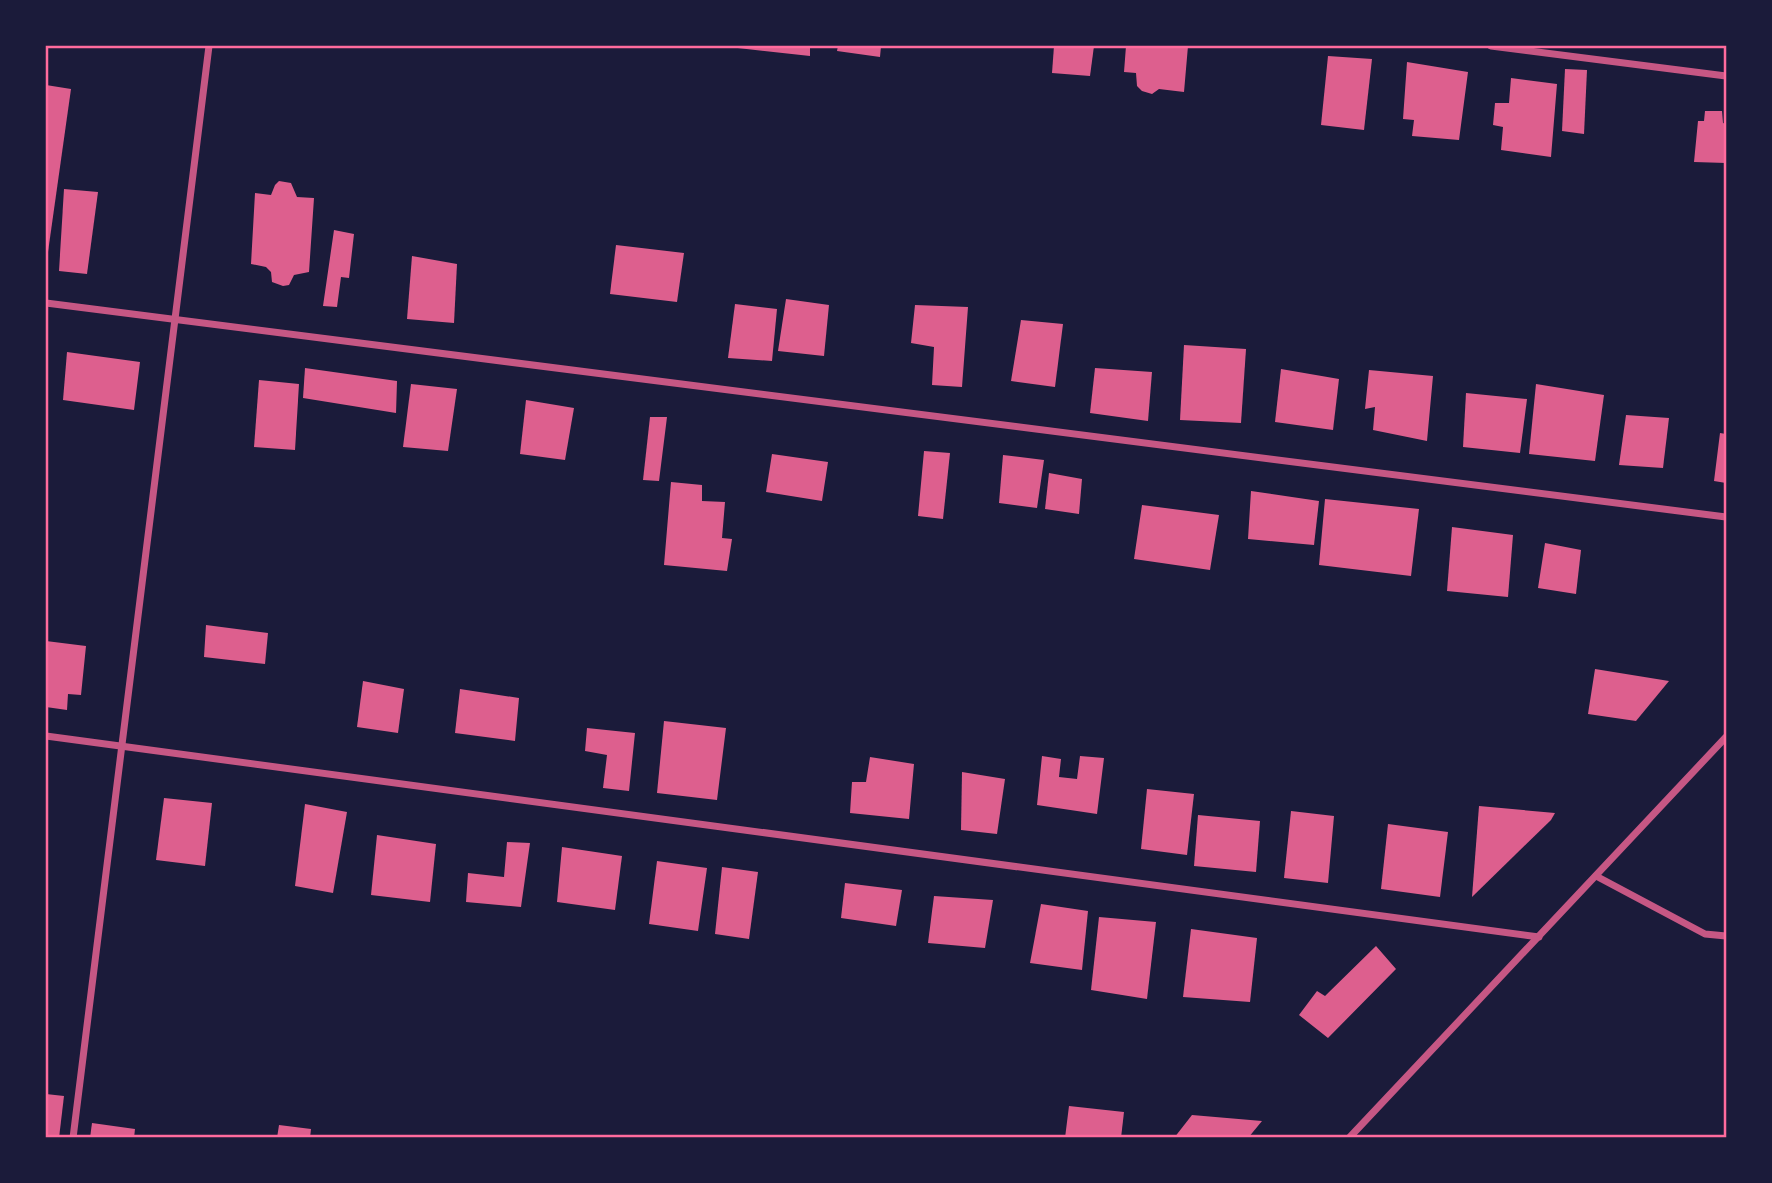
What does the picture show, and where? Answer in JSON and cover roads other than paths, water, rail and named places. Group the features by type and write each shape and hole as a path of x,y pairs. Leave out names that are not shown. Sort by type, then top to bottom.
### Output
{"street":[{"path":"73,1138 209,46"},
{"path":"1490,46 1727,76"},
{"path":"46,303 1727,517"},
{"path":"46,736 1539,937"},
{"path":"1349,1138 1727,737"},
{"path":"1597,876 1705,934 1727,936"}]}
